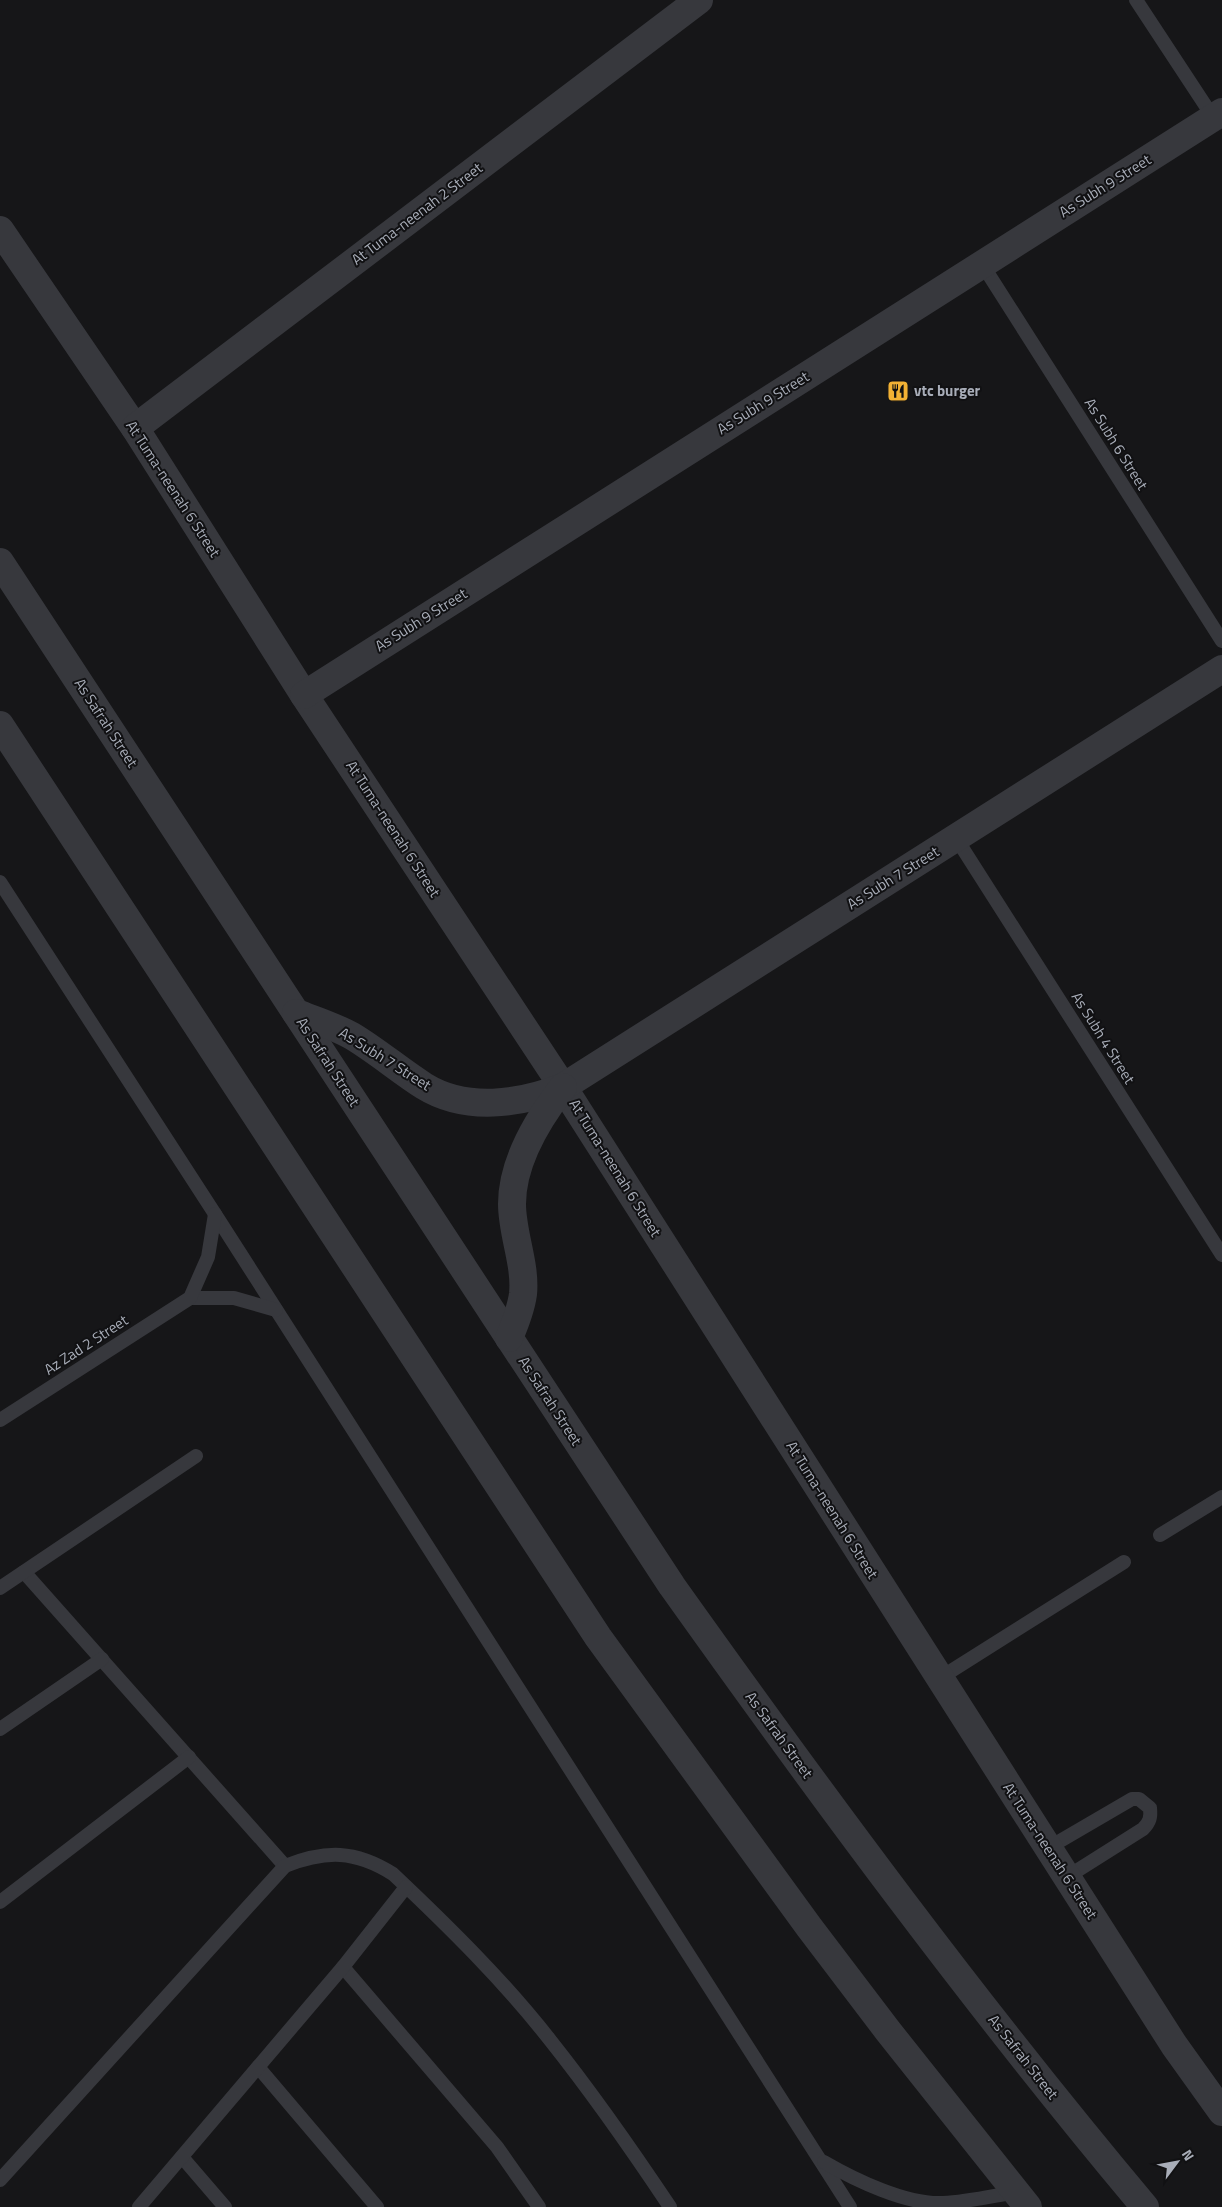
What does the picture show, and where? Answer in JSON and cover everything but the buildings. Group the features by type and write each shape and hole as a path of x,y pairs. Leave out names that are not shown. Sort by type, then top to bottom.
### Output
{"street":[{"name":"At Tuma-neenah 2 Street","path":"134,428 699,0"},
{"name":"As Subh 9 Street","path":"304,695 1217,114"},
{"name":"At Tuma-neenah 6 Street","path":"0,230 134,428 304,695 563,1087 1174,2045 1222,2112"},
{"name":"As Safrah Street","path":"0,562 672,1586 774,1730 1038,2078 1145,2207"},
{"name":"As Subh 7 Street","path":"296,1013 351,1036 426,1087 448,1096 471,1101 503,1102 541,1096 563,1087 1222,669"},
{"path":"0,725 598,1637 809,1927 888,2031 1022,2200"},
{"name":"As Subh 7 Street","path":"509,1338 518,1316 523,1294 523,1272 514,1226 512,1202 516,1177 534,1129 563,1087"}],"lane":[{"path":"1136,0 1217,114"},
{"name":"As Subh 6 Street","path":"982,264 1222,641"},
{"name":"As Subh 4 Street","path":"956,838 1222,1255"},
{"path":"0,882 215,1214 850,2207"},
{"path":"215,1214 208,1257 190,1298 234,1298 276,1310"},
{"name":"Az Zad 2 Street","path":"0,1420 190,1298"},
{"path":"0,1588 196,1456"},
{"path":"1160,1535 1222,1497"},
{"path":"940,1678 1124,1562"},
{"path":"24,1572 285,1866"},
{"path":"0,1728 102,1659"},
{"path":"0,1902 189,1757"},
{"path":"1048,1848 1132,1799 1139,1799 1150,1808 1149,1824 1144,1829 1067,1877"},
{"path":"0,2180 285,1866 304,1858 325,1854 343,1854 377,1864 393,1874 470,1950 550,2039 616,2128 670,2207"},
{"path":"139,2207 343,1967 406,1886"},
{"path":"343,1967 497,2147 540,2207"},
{"path":"258,2067 377,2207"},
{"path":"182,2157 225,2207"},
{"path":"821,2161 867,2184 892,2193 940,2205 1022,2200"}],"place":[{"name":"vtc burger","path":"898,391"}]}
